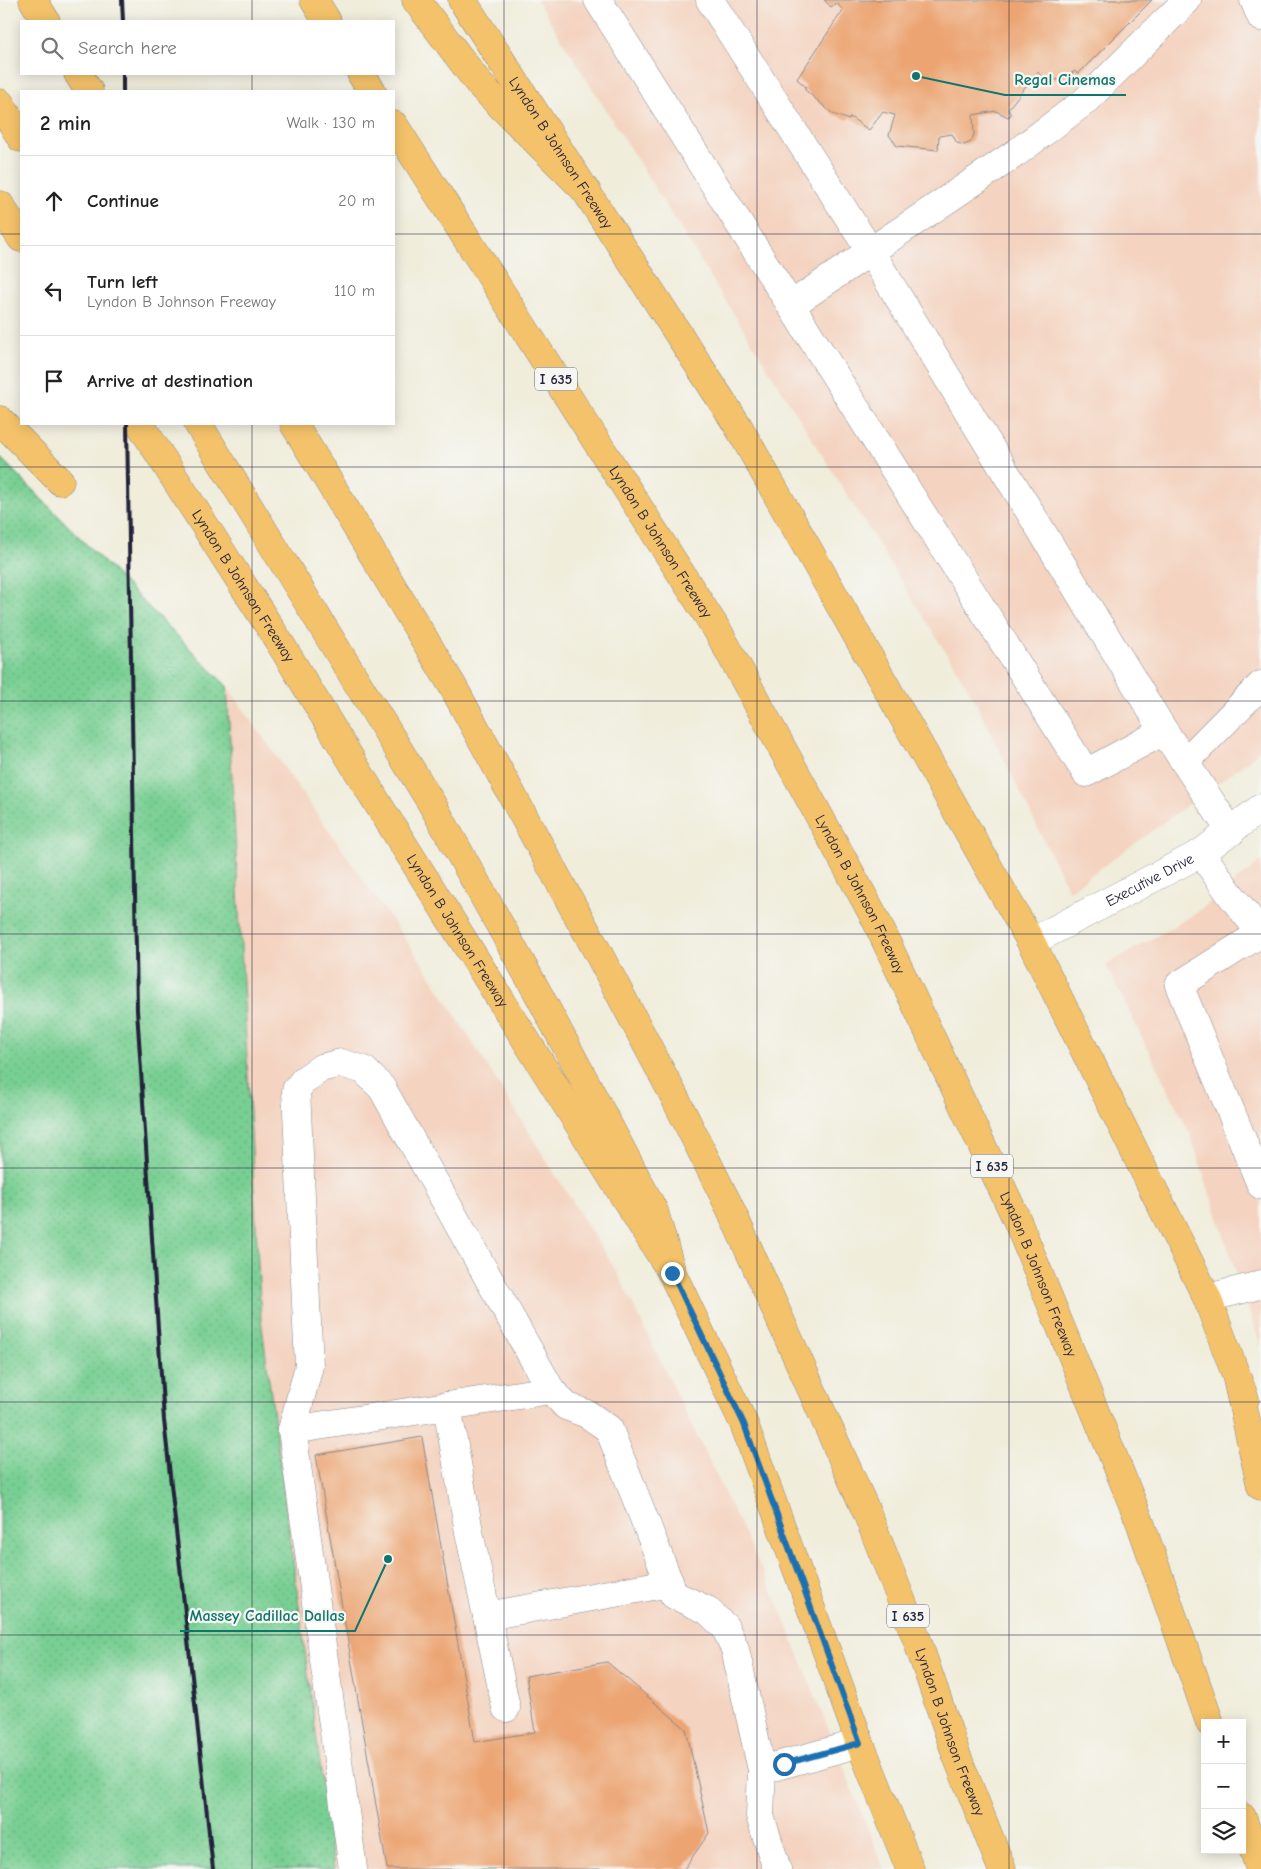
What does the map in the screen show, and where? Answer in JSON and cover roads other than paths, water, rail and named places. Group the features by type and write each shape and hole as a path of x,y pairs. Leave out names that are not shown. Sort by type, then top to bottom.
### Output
{"main road":[{"path":"33,0 45,20"},
{"path":"314,0 326,20"},
{"path":"416,0 480,85 587,192"},
{"name":"Lyndon B Johnson Freeway","path":"462,0 738,426 1031,942 1207,1298 1261,1445"},
{"path":"79,75 88,90"},
{"path":"362,75 371,90"},
{"path":"0,103 20,136"},
{"name":"Lyndon B Johnson Freeway","path":"395,127 719,633 875,918 1017,1220 1140,1522 1209,1719"},
{"path":"0,205 20,236"},
{"path":"0,420 60,481"},
{"name":"Lyndon B Johnson Freeway","path":"141,425 283,648 378,804 672,1273 744,1424 860,1743 910,1869"},
{"path":"199,425 432,804 539,995 654,1211 672,1273"},
{"name":"Lyndon B Johnson Freeway","path":"295,425 452,685 673,1094 730,1208 867,1513 916,1637 956,1754 1002,1869"},
{"path":"1236,1375 1261,1486"},
{"path":"1246,1829 1260,1869"}],"street":[{"path":"598,0 1086,773 1164,731"},
{"path":"710,0 870,251 1164,731 1230,832"},
{"path":"790,305 1016,153 1084,102 1187,0"},
{"path":"1254,0 1261,17"},
{"path":"1185,762 1261,685"},
{"name":"Executive Drive","path":"1031,942 1202,853 1261,808"},
{"path":"1202,853 1230,894 1261,933 1179,985 1261,1184"},
{"path":"353,1869 292,1430 309,1366 296,1090 304,1080 321,1068 341,1063 364,1070 382,1088 551,1390 566,1406 587,1414 609,1429 674,1595 707,1610 725,1627 735,1649 762,1770 760,1816 777,1869"},
{"path":"1207,1298 1261,1284"},
{"path":"292,1430 551,1390"},
{"path":"447,1406 469,1532 506,1708"},
{"path":"487,1616 670,1583"},
{"path":"762,1770 860,1743"}],"railway":[{"path":"122,0 123,20"},
{"path":"123,75 123,90"},
{"path":"127,425 137,1010 164,1420 213,1869"}],"place":[{"name":"Regal Cinemas","path":"916,76"},
{"name":"Massey Cadillac Dallas","path":"388,1559"}]}
